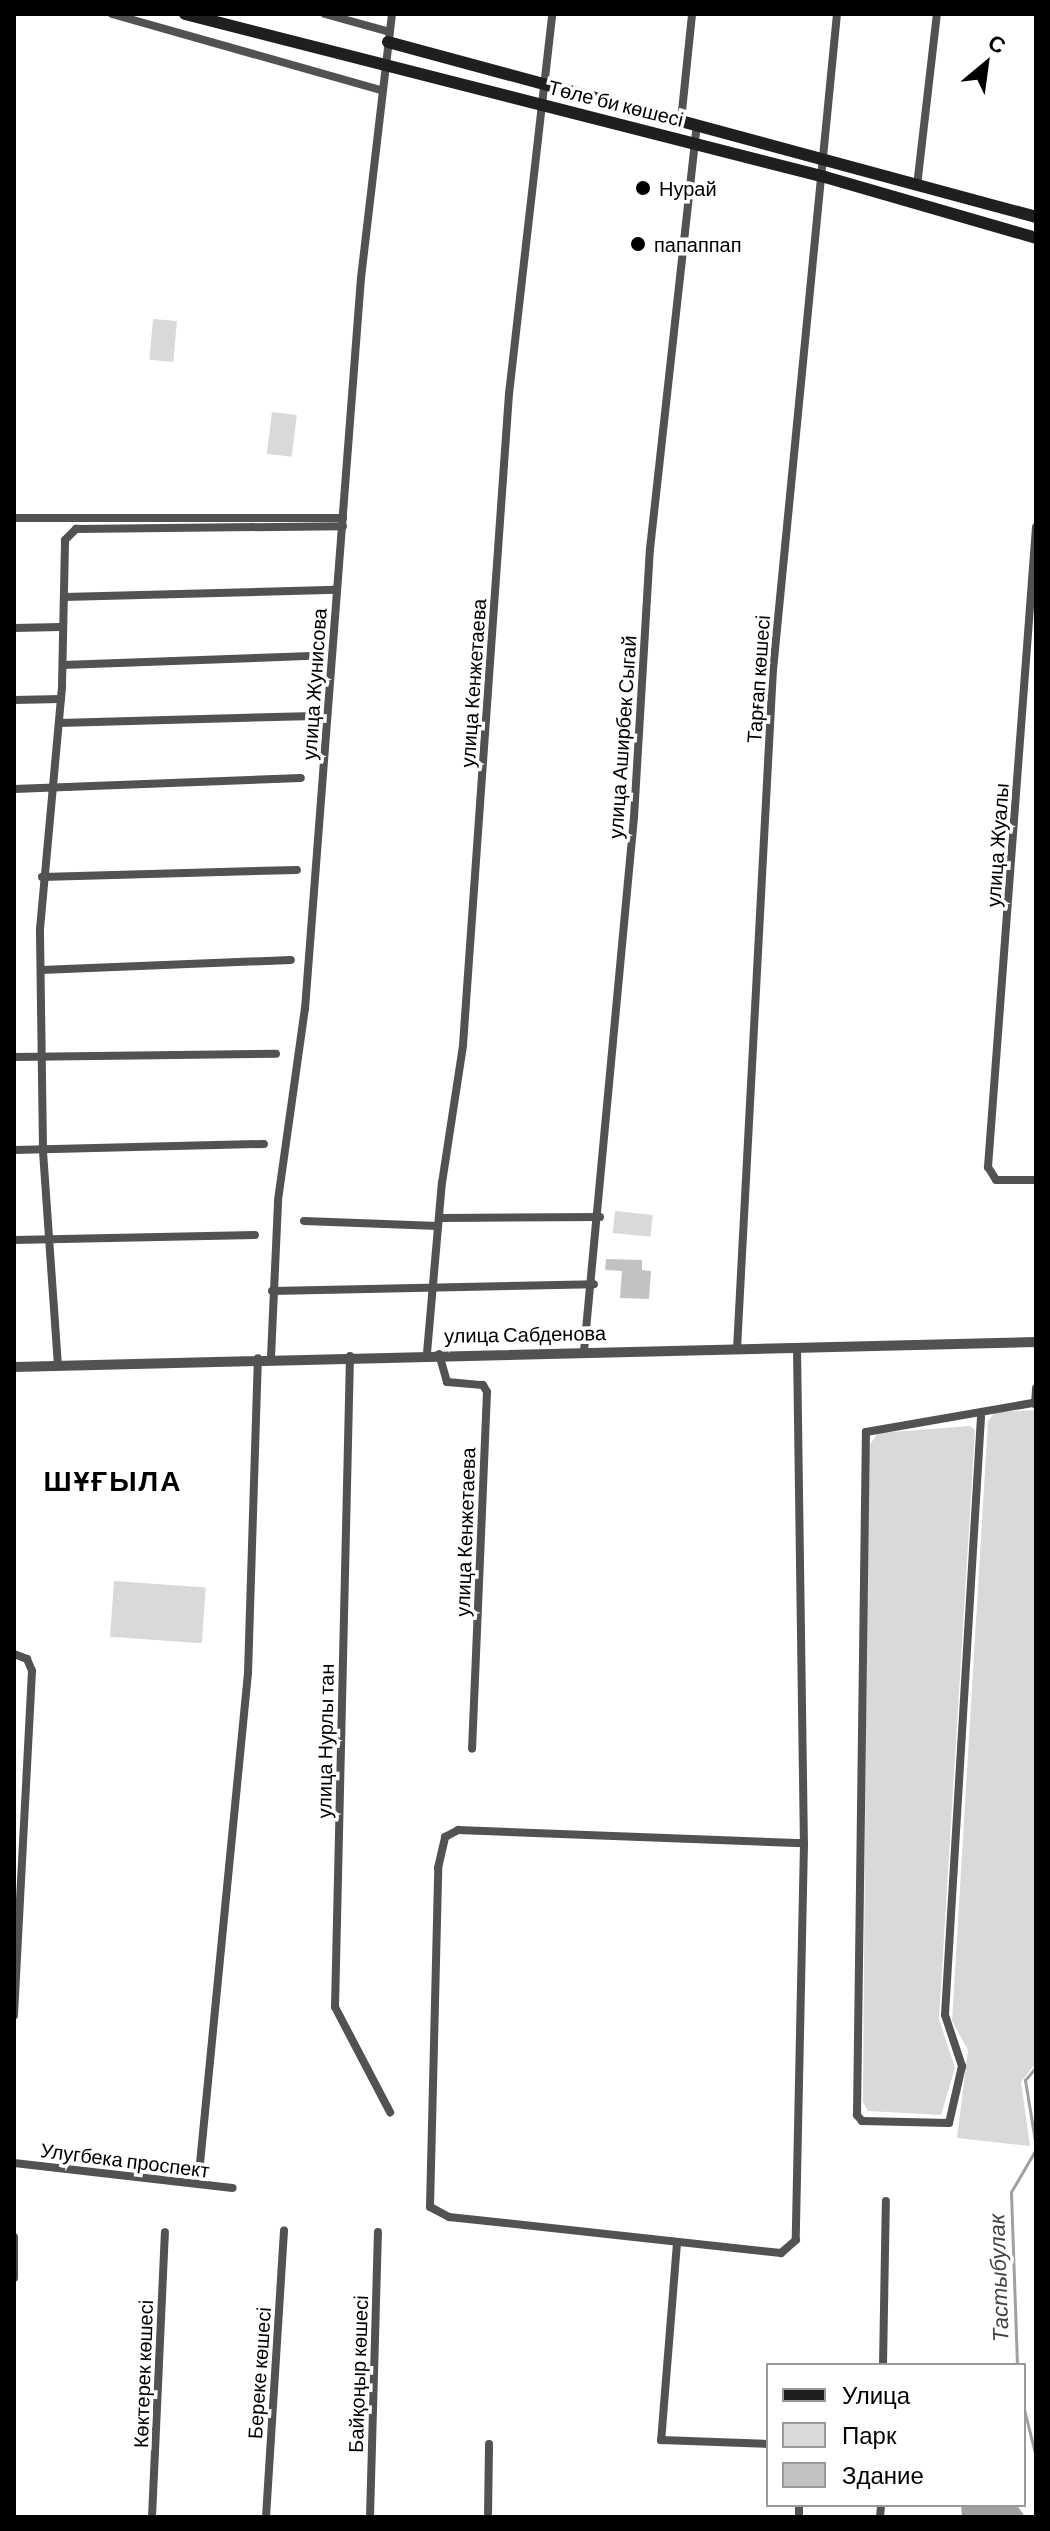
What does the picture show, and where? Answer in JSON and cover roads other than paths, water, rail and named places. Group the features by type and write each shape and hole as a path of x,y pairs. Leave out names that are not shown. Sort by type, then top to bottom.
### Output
{"main road":[{"name":"Төле би көшесі","path":"185,14 825,177 1036,238"},
{"name":"Төле би көшесі","path":"389,37 545,85 1036,217"}],"street":[{"path":"112,14 381,90"},
{"path":"325,14 389,37"},
{"name":"улица Жунисова","path":"271,1357 272,1291 305,1009 337,590 381,90 392,14"},
{"name":"улица Кенжетаева","path":"427,1353 438,1222 463,1045 509,394 552,14"},
{"path":"681,121 692,14"},
{"name":"Тарғап көшесі","path":"737,1349 773,670 827,160 837,14"},
{"path":"917,186 937,14"},
{"name":"улица Аширбек Сыгай","path":"584,1351 600,1217 650,549 697,125"},
{"path":"14,518 343,522"},
{"path":"58,1366 43,1149 41,970 42,877 54,789 63,665 61,627 65,540 76,529 343,522"},
{"name":"улица Жуалы","path":"1036,527 988,1167 996,1180 1036,1180"},
{"path":"64,597 337,590"},
{"path":"14,628 61,627"},
{"path":"63,665 312,656"},
{"path":"14,700 61,699"},
{"path":"59,723 305,716"},
{"path":"14,789 301,778"},
{"path":"42,877 297,870"},
{"path":"41,970 291,960"},
{"path":"14,1057 276,1054"},
{"path":"14,1150 264,1144"},
{"path":"304,1221 438,1222 600,1217"},
{"path":"14,1240 255,1235"},
{"path":"272,1291 594,1284"},
{"name":"улица Сабденова","path":"14,1367 258,1357 1036,1342"},
{"path":"797,1348 804,1843 796,2240 781,2253 449,2217 430,2207 440,1846 458,1830 804,1843"},
{"name":"улица Кенжетаева","path":"439,1353 447,1382 483,1385 487,1392 472,1749"},
{"name":"улица Нурлы тан","path":"350,1356 335,2007 390,2112"},
{"path":"198,2184 248,1673 258,1357"},
{"path":"981,1417 945,2015 962,2066 949,2123 862,2121 857,2115 863,1445 866,1432 876,1426 981,1417 992,1408 1034,1404 1036,1388"},
{"path":"14,1654 27,1659 32,1671 14,2016"},
{"name":"Улугбека проспект","path":"14,2163 233,2188"},
{"path":"883,2363 886,2201"},
{"name":"Береке көшесі","path":"266,2517 284,2231"},
{"name":"Көктерек көшесі","path":"152,2517 165,2232"},
{"name":"Байқоңыр көшесі","path":"370,2517 378,2232"},
{"path":"14,2237 14,2278"},
{"path":"677,2243 661,2440 766,2444"},
{"path":"488,2517 489,2444"}],"waterway":[{"name":"Тастыбулак","path":"1036,2067 1025,2080 1036,2147"},
{"name":"Тастыбулак","path":"1017,2363 1011,2192 1036,2149"},
{"name":"Тастыбулак","path":"1026,2417 1036,2457"}],"place":[{"name":"Нурай","path":"643,188"},
{"name":"папаппап","path":"638,244"}],"district":[{"name":"ШҰҒЫЛА","path":"113,1480"}]}
